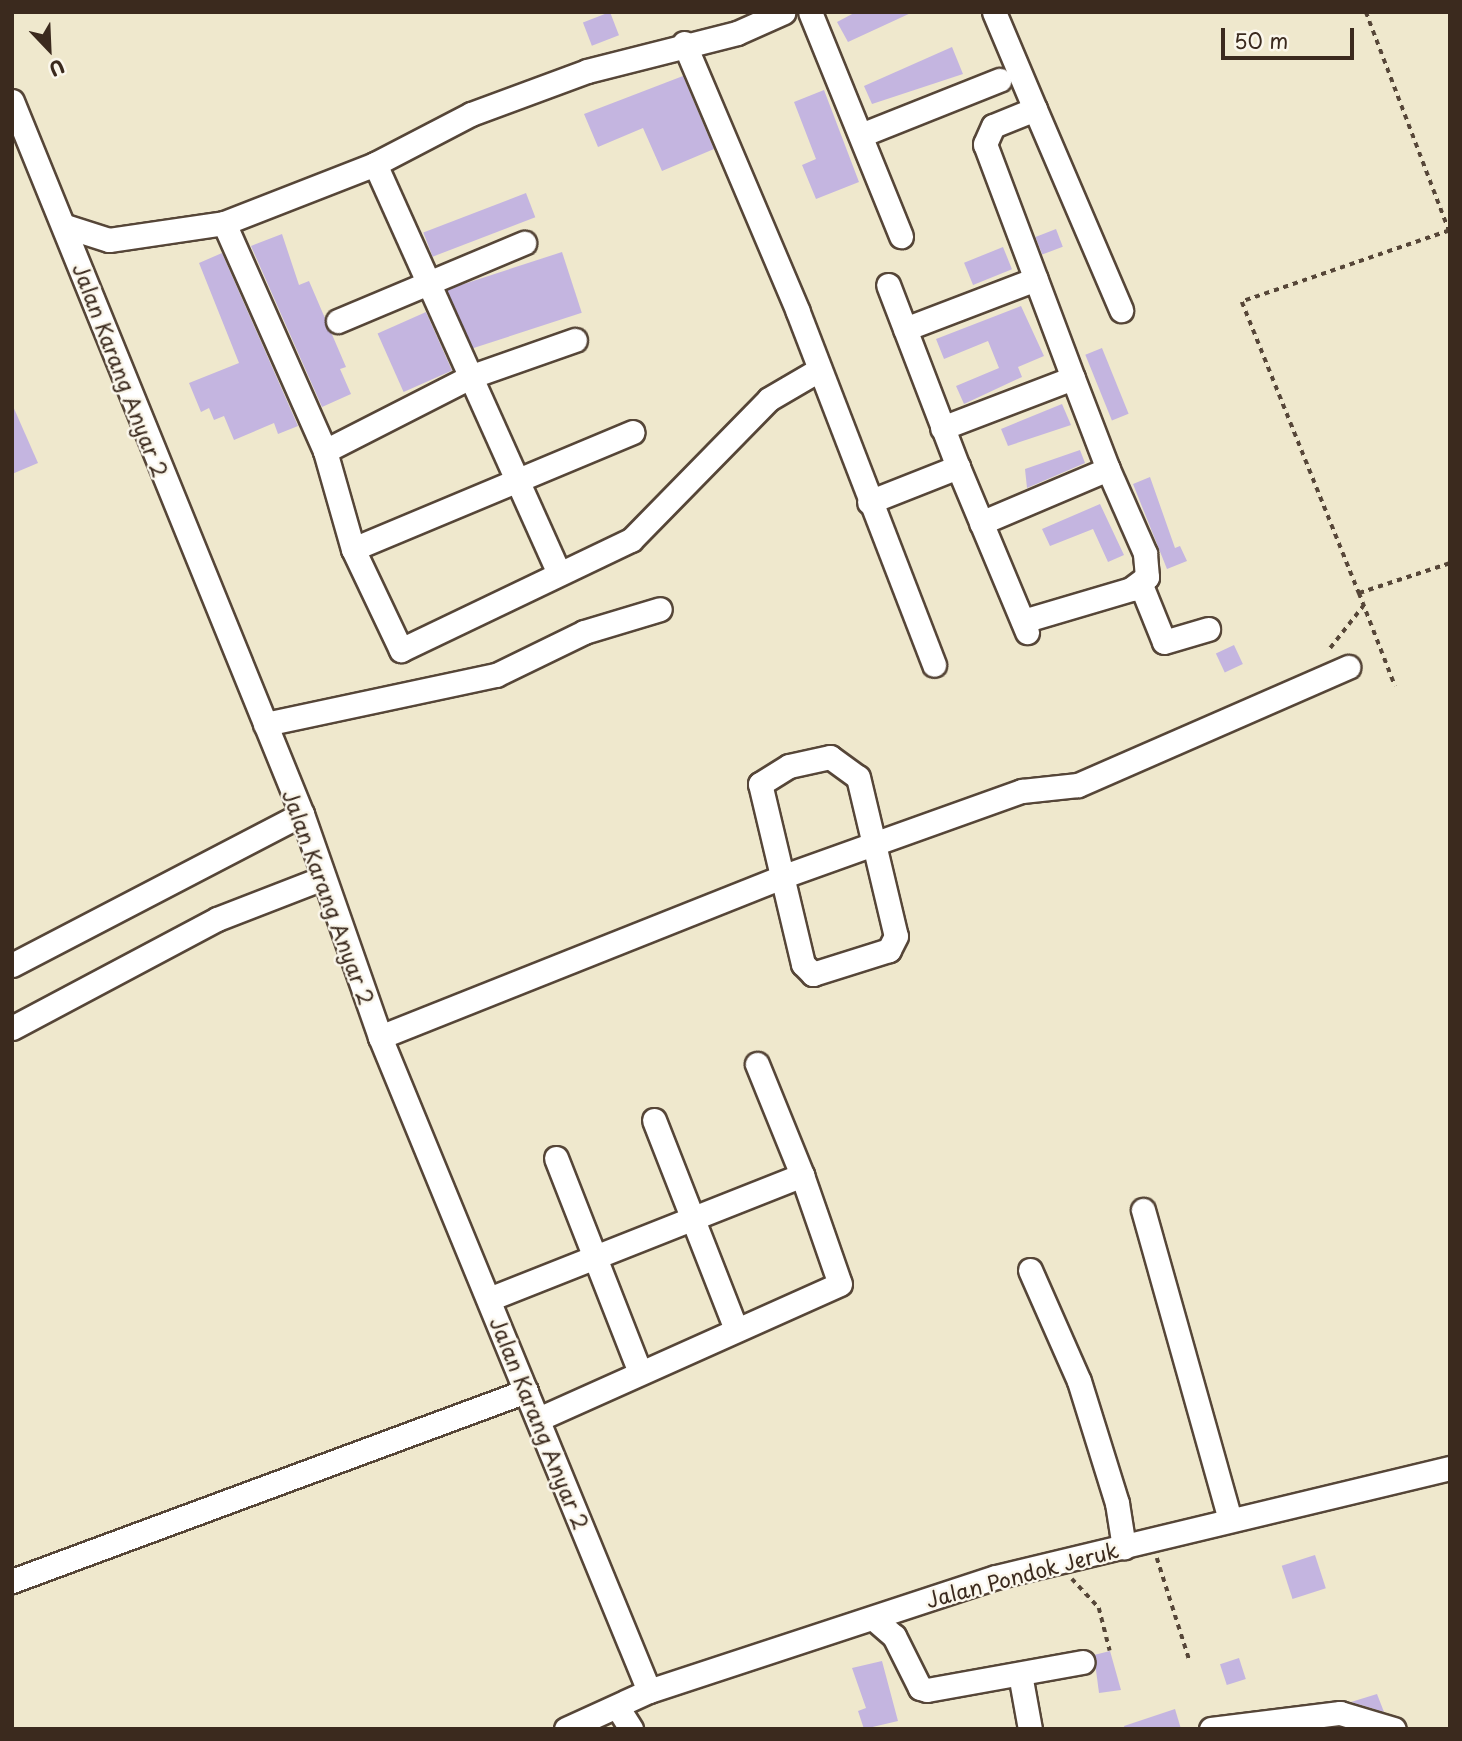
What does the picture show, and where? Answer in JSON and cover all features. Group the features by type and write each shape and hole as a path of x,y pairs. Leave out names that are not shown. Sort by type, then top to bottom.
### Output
{"street":[{"path":"65,226 109,240 224,223 375,164 471,114 684,43 737,33 784,12"},
{"path":"810,12 901,236"},
{"path":"994,12 1121,310"},
{"path":"684,43 934,665"},
{"path":"861,135 999,80"},
{"name":"Jalan Karang Anyar 2","path":"12,101 302,814 320,878 380,1037 649,1691"},
{"path":"888,285 942,428 1025,627 1140,585 1147,577 1145,553 1108,469 985,144 993,126 1035,109"},
{"path":"375,164 559,574"},
{"path":"224,223 325,451 353,550 401,650 631,540 769,399 817,371"},
{"path":"338,321 524,243"},
{"path":"905,329 1036,279"},
{"path":"325,451 472,376 575,340"},
{"path":"942,428 1073,378"},
{"path":"353,550 517,476 633,432"},
{"path":"869,502 958,467"},
{"path":"981,523 1108,469"},
{"path":"1140,585 1164,642 1208,629"},
{"path":"265,724 496,675 584,632 660,609"},
{"path":"380,1037 784,876 875,843 1022,791 1078,785 1348,667"},
{"path":"830,757 848,764 858,777 895,920 894,944 829,973 807,972 784,876 759,790 789,766 830,757"},
{"path":"12,965 302,814"},
{"path":"12,1028 217,919 320,878"},
{"path":"538,1419 639,1370 840,1284 802,1175 757,1064"},
{"path":"654,1120 736,1329"},
{"path":"556,1158 639,1370"},
{"path":"489,1299 802,1175"},
{"path":"1143,1210 1230,1519"},
{"path":"1030,1270 1079,1381 1117,1503 1124,1546"},
{"path":"14,1574 526,1391"},
{"name":"Jalan Pondok Jeruk","path":"566,1729 618,1708 649,1691 1050,1564 1450,1468"},
{"path":"873,1618 894,1636 920,1688 1083,1662"},
{"path":"1020,1674 1030,1729"},
{"path":"618,1708 631,1729"},
{"path":"1211,1729 1340,1713 1394,1729"}],"path":[{"path":"1366,12 1449,231 1242,302 1395,686"},
{"path":"1359,593 1450,563"},
{"path":"1330,648 1363,606"},
{"path":"1151,1539 1189,1659"},
{"path":"1050,1564 1086,1588 1100,1608 1110,1651"}],"building":[{"path":"610,12 619,35 592,46 583,22"},
{"path":"856,12 913,12 848,42 837,22"},
{"path":"952,47 963,74 872,104 864,86"},
{"path":"683,76 714,149 662,171 643,128 598,147 584,114"},
{"path":"824,90 859,182 816,199 802,165 816,159 794,102"},
{"path":"526,193 535,217 433,257 423,232"},
{"path":"1056,229 1063,247 1042,255 1035,237"},
{"path":"282,234 299,285 309,281 346,367 340,369 351,394 322,407 251,246"},
{"path":"1003,247 1012,269 973,285 964,263"},
{"path":"562,252 582,313 467,350 447,289"},
{"path":"222,253 298,426 278,434 274,423 234,440 224,416 214,420 209,408 201,412 189,383 239,363 199,263"},
{"path":"1021,306 1044,356 1018,367 1022,377 964,404 956,386 999,368 988,341 944,359 936,339"},
{"path":"426,312 452,370 404,392 378,334"},
{"path":"1102,348 1129,414 1112,421 1085,355"},
{"path":"12,404 38,463 12,474"},
{"path":"1062,404 1071,425 1008,446 1001,429"},
{"path":"1080,450 1085,463 1027,488 1025,469"},
{"path":"1150,477 1175,548 1180,546 1187,561 1167,569 1133,484"},
{"path":"1100,504 1124,555 1108,562 1093,529 1050,546 1042,529"},
{"path":"1234,645 1243,664 1225,672 1216,653"},
{"path":"1315,1555 1326,1588 1293,1599 1282,1566"},
{"path":"1110,1651 1121,1690 1099,1693 1094,1655"},
{"path":"1239,1658 1246,1679 1227,1685 1220,1664"},
{"path":"882,1661 898,1721 864,1729 858,1711 866,1708 852,1668"},
{"path":"1377,1694 1384,1712 1351,1702"},
{"path":"1175,1709 1181,1729 1125,1729 1124,1726"}]}
